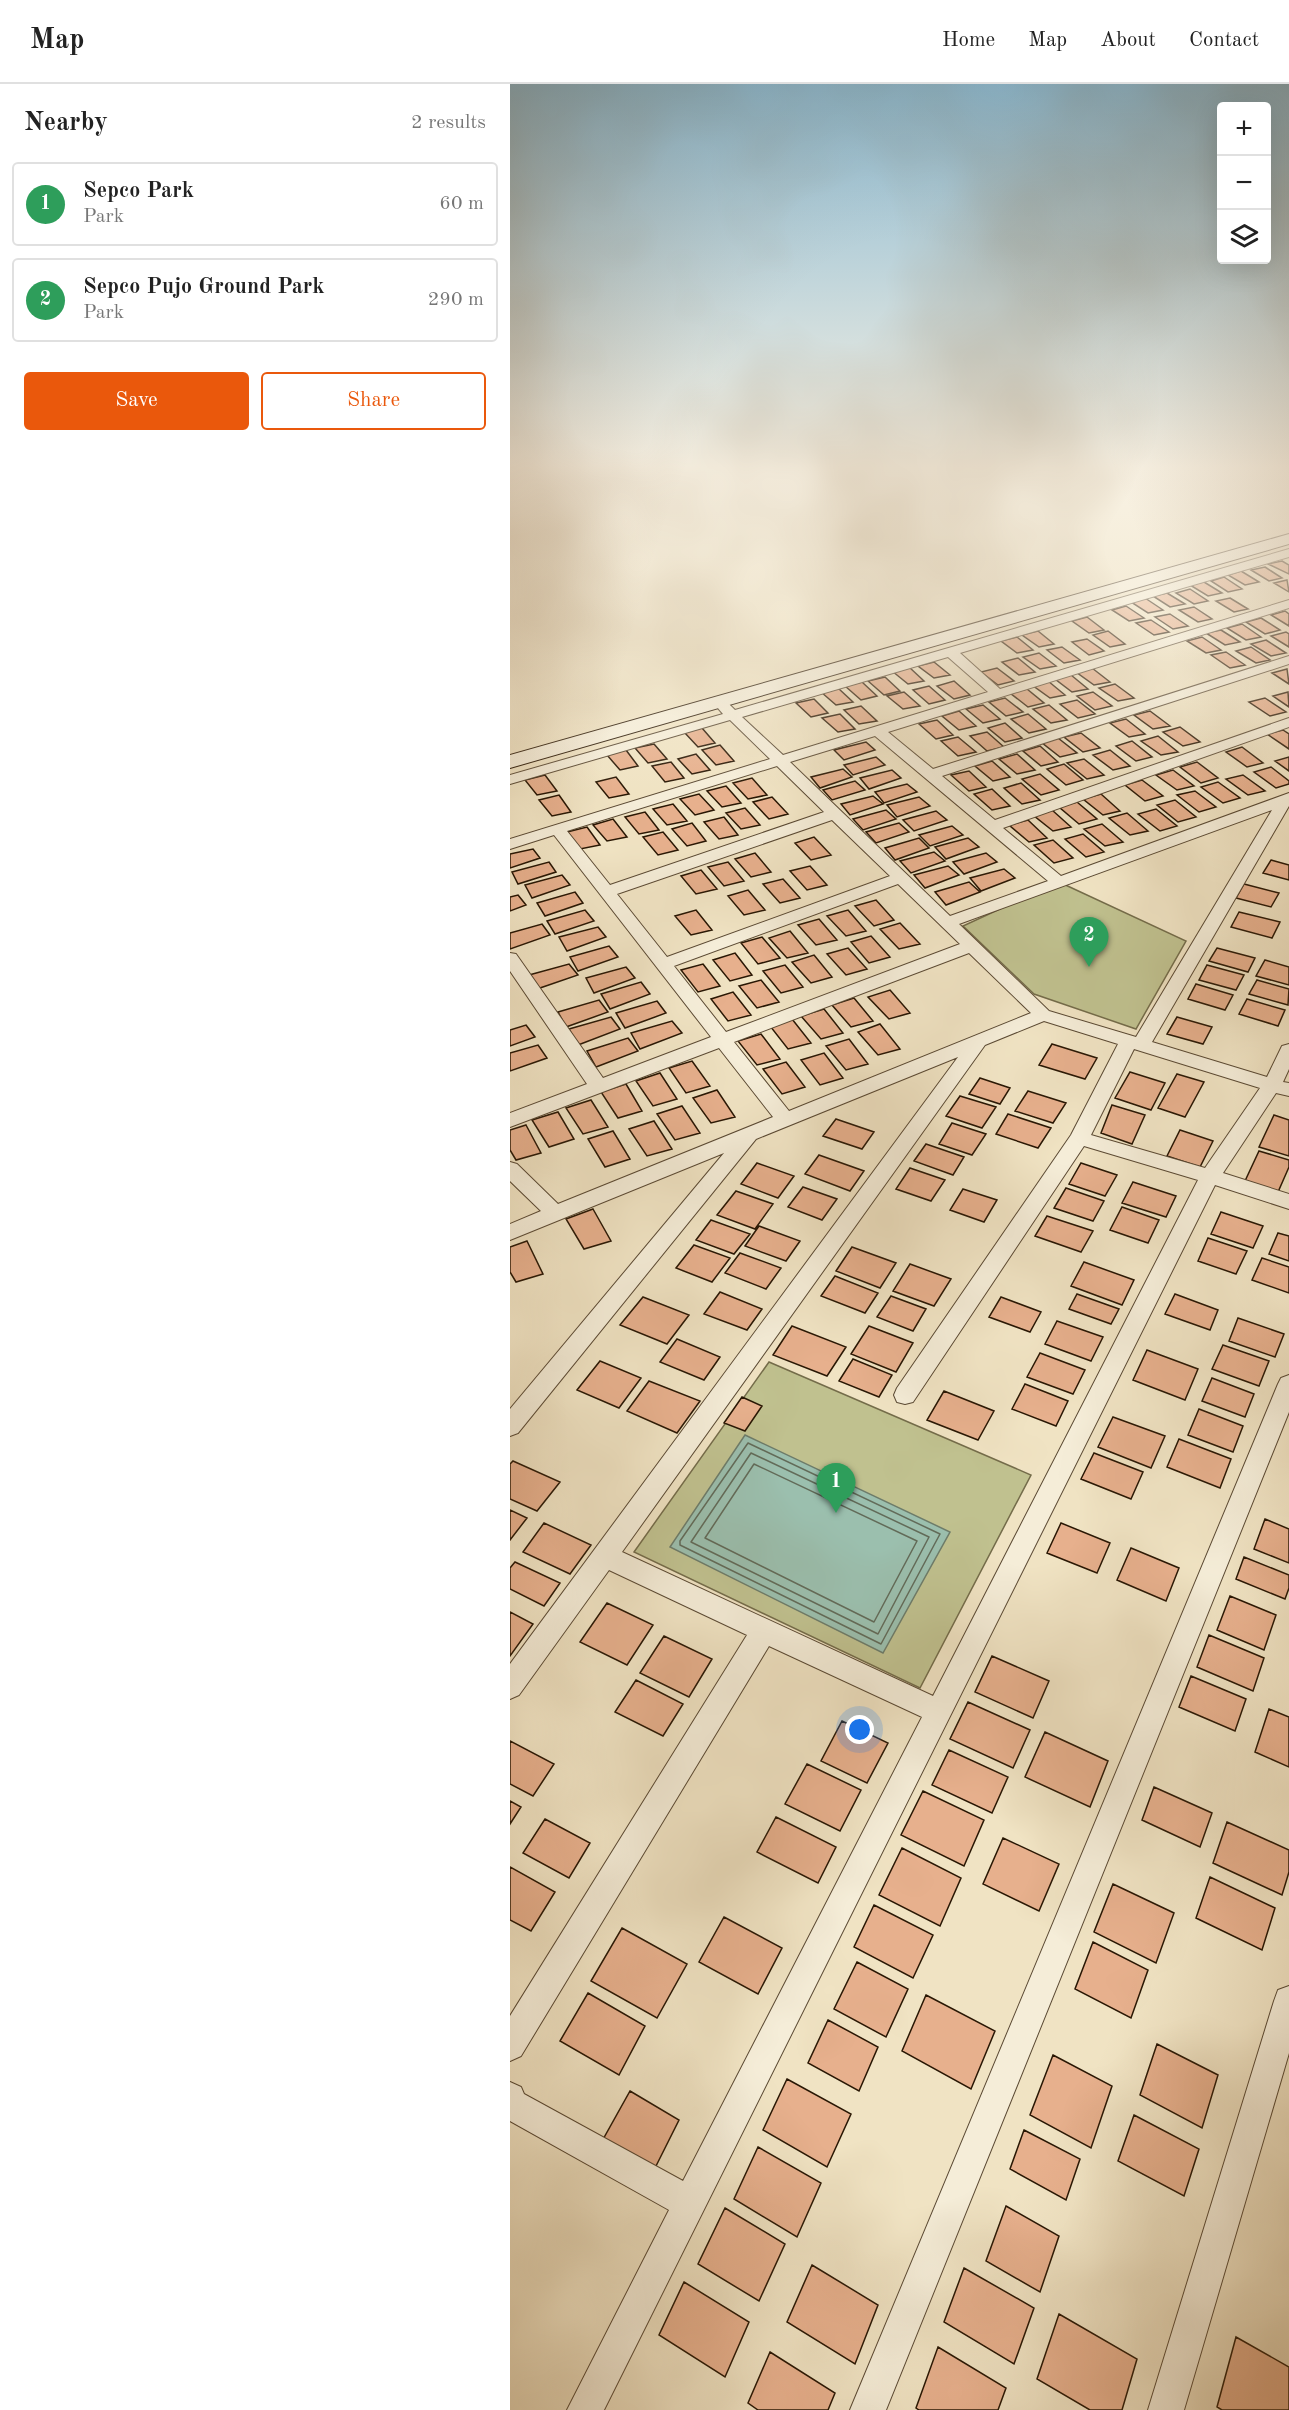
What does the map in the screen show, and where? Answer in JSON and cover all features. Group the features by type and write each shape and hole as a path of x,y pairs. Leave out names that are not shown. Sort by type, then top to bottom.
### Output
{"street":[{"path":"510,762 722,705 1156,577"},
{"path":"510,756 951,652 1209,577"},
{"path":"510,844 1289,604"},
{"path":"951,652 997,693"},
{"path":"931,775 1289,660"},
{"path":"722,705 1043,1015 1280,1087"},
{"path":"510,780 722,705"},
{"path":"993,826 1289,722"},
{"path":"877,730 1059,882"},
{"path":"947,923 1287,799"},
{"path":"905,1395 1079,1138 1135,1043 1287,799"},
{"path":"607,892 835,814"},
{"path":"557,829 786,1120"},
{"path":"663,964 901,878"},
{"path":"510,1120 971,946"},
{"path":"510,958 599,1087"},
{"path":"510,1232 1043,1015"},
{"path":"510,1686 979,1041"},
{"path":"585,2410 1210,1176 1280,1087 1289,1050"},
{"path":"510,1426 750,1135"},
{"path":"1079,1138 1210,1176 1289,1202"},
{"path":"510,1169 556,1214"},
{"path":"868,2410 1289,1384"},
{"path":"605,1556 939,1712"},
{"path":"510,2045 764,1630"},
{"path":"1166,2410 1289,2001"},
{"path":"510,2098 513,2105 690,2203"}],"shaded area":[{"path":"1059,882 1186,941 1136,1029 1034,994 963,926"},
{"path":"769,1362 1031,1475 920,1688 634,1552"}],"water":[{"path":"745,1435 950,1532 883,1653 670,1547"}],"building":[{"path":"1224,577 1242,589 1228,592 1211,581"},
{"path":"1231,577 1250,577 1259,582 1245,585"},
{"path":"1262,577 1282,578 1269,581"},
{"path":"1287,580 1289,592 1274,583"},
{"path":"1204,582 1222,593 1208,596 1190,585"},
{"path":"1190,589 1208,601 1194,604 1176,593"},
{"path":"1167,593 1185,604 1170,607 1153,596"},
{"path":"1145,598 1163,610 1148,613 1131,602"},
{"path":"1230,598 1248,609 1234,612 1216,601"},
{"path":"1126,606 1144,618 1129,621 1112,610"},
{"path":"1194,607 1212,619 1198,622 1179,610"},
{"path":"1285,611 1289,614 1289,626 1271,615"},
{"path":"1170,614 1188,626 1173,629 1155,617"},
{"path":"1087,617 1104,630 1089,633 1072,621"},
{"path":"1261,618 1280,630 1265,634 1246,622"},
{"path":"1151,620 1169,632 1154,635 1136,623"},
{"path":"1242,624 1261,637 1246,640 1227,628"},
{"path":"1221,630 1240,642 1225,645 1206,633"},
{"path":"1038,631 1054,644 1039,647 1022,635"},
{"path":"1108,631 1125,644 1110,647 1093,635"},
{"path":"1286,632 1289,634 1289,647 1271,636"},
{"path":"1017,637 1033,650 1017,653 1001,641"},
{"path":"1202,637 1221,650 1206,653 1187,641"},
{"path":"1087,639 1104,651 1089,655 1072,642"},
{"path":"1266,640 1286,653 1271,656 1251,644"},
{"path":"1062,647 1080,660 1064,663 1047,650"},
{"path":"1251,647 1270,660 1256,663 1236,651"},
{"path":"1226,652 1245,665 1230,668 1211,655"},
{"path":"1039,653 1056,666 1040,669 1023,657"},
{"path":"1018,658 1035,672 1019,675 1002,662"},
{"path":"934,662 950,675 934,678 918,666"},
{"path":"909,667 924,681 908,684 892,671"},
{"path":"997,668 1014,681 998,685 981,672"},
{"path":"1092,668 1110,682 1094,685 1076,672"},
{"path":"1287,669 1289,684 1272,673"},
{"path":"1071,675 1088,689 1072,692 1055,679"},
{"path":"885,677 900,691 884,695 868,681"},
{"path":"954,681 970,695 954,699 937,686"},
{"path":"1048,681 1065,695 1050,698 1032,685"},
{"path":"862,682 877,696 861,700 845,686"},
{"path":"1115,684 1134,698 1118,701 1099,688"},
{"path":"929,686 945,700 929,704 913,690"},
{"path":"838,688 853,702 836,705 821,692"},
{"path":"1027,689 1044,703 1028,707 1010,693"},
{"path":"904,692 920,706 903,709 887,696"},
{"path":"1093,692 1112,706 1095,710 1077,696"},
{"path":"1288,692 1289,707 1273,696"},
{"path":"1005,698 1023,712 1006,716 989,702"},
{"path":"1265,698 1286,712 1270,716 1249,702"},
{"path":"814,699 828,713 811,717 796,703"},
{"path":"1077,700 1095,714 1078,718 1060,704"},
{"path":"983,705 1000,719 983,723 966,709"},
{"path":"1049,705 1067,720 1051,723 1033,709"},
{"path":"861,706 877,721 859,724 844,710"},
{"path":"959,711 976,726 959,730 942,716"},
{"path":"1150,711 1170,726 1153,729 1134,715"},
{"path":"840,714 855,729 838,732 822,718"},
{"path":"1028,714 1046,729 1029,733 1011,719"},
{"path":"1126,719 1145,734 1129,737 1110,723"},
{"path":"937,720 953,735 936,739 919,724"},
{"path":"1005,723 1022,738 1005,742 988,728"},
{"path":"1180,727 1200,742 1183,746 1163,732"},
{"path":"702,728 715,743 698,747 684,732"},
{"path":"1283,730 1289,734 1289,749 1267,734"},
{"path":"987,732 1004,747 987,751 970,736"},
{"path":"1081,733 1100,748 1083,752 1064,737"},
{"path":"1158,736 1178,752 1161,755 1141,741"},
{"path":"958,737 976,752 958,756 941,741"},
{"path":"1058,738 1077,753 1060,757 1041,742"},
{"path":"1132,741 1152,757 1136,761 1116,746"},
{"path":"866,742 875,750 844,760 834,750"},
{"path":"654,744 667,759 648,763 635,748"},
{"path":"720,745 734,761 716,765 702,750"},
{"path":"1040,746 1058,762 1041,766 1023,751"},
{"path":"1242,747 1263,763 1247,767 1226,752"},
{"path":"626,750 638,766 620,770 607,755"},
{"path":"1110,750 1130,766 1113,770 1093,755"},
{"path":"696,754 710,770 692,774 678,759"},
{"path":"1017,754 1035,770 1017,774 999,759"},
{"path":"876,757 885,765 853,775 844,765"},
{"path":"1289,757 1289,771 1275,761"},
{"path":"1084,759 1104,775 1087,779 1067,763"},
{"path":"992,761 1010,777 993,781 975,766"},
{"path":"671,762 684,778 665,782 652,766"},
{"path":"1197,762 1218,778 1201,783 1180,767"},
{"path":"1064,764 1083,780 1066,785 1047,769"},
{"path":"1271,767 1289,781 1289,784 1276,788 1254,772"},
{"path":"843,769 852,777 820,788 811,777"},
{"path":"892,770 901,778 869,789 860,778"},
{"path":"1173,770 1194,786 1177,790 1156,775"},
{"path":"969,771 986,787 969,791 951,775"},
{"path":"1040,774 1059,790 1041,795 1022,779"},
{"path":"545,775 557,791 537,795 525,780"},
{"path":"1243,775 1265,791 1248,795 1226,779"},
{"path":"616,777 629,794 609,798 596,782"},
{"path":"752,778 767,795 748,799 733,783"},
{"path":"1142,780 1163,796 1145,801 1125,785"},
{"path":"855,781 865,790 832,800 823,790"},
{"path":"1218,782 1240,798 1223,803 1201,787"},
{"path":"1021,783 1040,800 1022,804 1004,788"},
{"path":"907,784 917,792 884,803 875,792"},
{"path":"726,786 741,803 722,807 707,791"},
{"path":"992,789 1010,806 992,810 974,794"},
{"path":"1195,791 1216,807 1199,812 1177,795"},
{"path":"699,794 714,810 695,815 680,799"},
{"path":"1101,794 1120,811 1103,815 1083,799"},
{"path":"559,795 571,812 552,816 539,800"},
{"path":"873,796 883,804 850,815 841,804"},
{"path":"772,797 788,814 769,819 753,802"},
{"path":"919,797 930,806 897,817 887,805"},
{"path":"1175,800 1196,817 1178,822 1157,805"},
{"path":"1077,802 1097,819 1079,824 1059,807"},
{"path":"673,804 687,821 667,825 653,809"},
{"path":"745,808 760,825 741,829 726,813"},
{"path":"1156,809 1177,826 1160,831 1138,814"},
{"path":"886,810 896,819 863,830 853,819"},
{"path":"1052,810 1071,827 1053,831 1033,815"},
{"path":"936,811 947,820 914,831 903,820"},
{"path":"645,812 659,830 639,834 625,817"},
{"path":"1127,813 1148,831 1130,835 1109,818"},
{"path":"724,817 738,835 719,839 704,822"},
{"path":"613,819 627,837 607,841 593,825"},
{"path":"1028,820 1047,838 1029,842 1009,825"},
{"path":"692,823 706,841 687,846 672,829"},
{"path":"899,823 909,832 876,843 866,832"},
{"path":"1102,824 1123,842 1105,846 1084,829"},
{"path":"952,826 963,835 930,846 919,835"},
{"path":"587,827 600,845 580,849 567,832"},
{"path":"663,832 678,850 658,855 643,837"},
{"path":"1083,834 1104,852 1086,857 1065,839"},
{"path":"814,837 831,855 811,860 795,843"},
{"path":"919,838 929,848 895,860 885,848"},
{"path":"968,838 979,847 946,859 935,847"},
{"path":"1053,840 1073,858 1054,863 1034,845"},
{"path":"533,849 540,858 510,868 510,854"},
{"path":"934,852 945,861 911,873 900,861"},
{"path":"755,853 771,872 751,877 735,859"},
{"path":"986,853 997,862 964,874 953,862"},
{"path":"1271,860 1289,865 1289,880 1263,873"},
{"path":"549,862 556,872 518,884 512,872"},
{"path":"728,862 744,881 724,886 708,867"},
{"path":"810,866 827,885 807,890 790,871"},
{"path":"948,866 959,875 925,888 914,875"},
{"path":"1004,869 1015,878 981,891 970,878"},
{"path":"701,870 717,889 696,894 681,876"},
{"path":"562,875 570,885 532,898 525,885"},
{"path":"783,879 800,898 780,903 763,884"},
{"path":"969,882 980,892 946,905 935,892"},
{"path":"1244,884 1279,893 1271,907 1236,898"},
{"path":"748,890 765,910 744,915 728,896"},
{"path":"575,892 583,903 545,916 537,903"},
{"path":"518,895 526,905 510,911 510,897"},
{"path":"876,900 894,920 874,926 855,906"},
{"path":"585,910 594,921 555,934 547,921"},
{"path":"696,910 712,930 691,935 675,916"},
{"path":"848,910 866,931 846,936 827,916"},
{"path":"1239,912 1280,922 1272,938 1231,927"},
{"path":"819,919 837,940 816,945 798,925"},
{"path":"900,923 920,944 899,949 880,929"},
{"path":"542,924 550,935 510,949 510,933"},
{"path":"598,927 606,937 567,951 559,937"},
{"path":"790,931 808,953 787,958 769,938"},
{"path":"871,936 890,957 869,963 851,942"},
{"path":"762,937 780,958 758,964 741,943"},
{"path":"609,946 618,957 578,971 570,957"},
{"path":"848,948 867,969 846,975 827,954"},
{"path":"1217,948 1255,958 1248,972 1209,961"},
{"path":"735,953 752,975 730,981 713,960"},
{"path":"814,955 832,977 811,983 792,962"},
{"path":"1265,960 1289,967 1289,985 1256,976"},
{"path":"569,964 578,975 537,989 529,975"},
{"path":"703,964 720,986 698,992 681,970"},
{"path":"785,965 803,987 781,993 763,971"},
{"path":"1207,965 1244,975 1236,990 1199,980"},
{"path":"626,967 635,978 594,993 586,978"},
{"path":"761,980 779,1002 757,1008 739,986"},
{"path":"1257,980 1289,989 1288,1005 1249,994"},
{"path":"641,982 650,994 610,1009 601,994"},
{"path":"1196,984 1233,995 1225,1010 1188,999"},
{"path":"890,990 910,1013 889,1019 868,997"},
{"path":"733,992 751,1015 728,1021 711,999"},
{"path":"854,998 873,1021 851,1027 832,1005"},
{"path":"1247,999 1285,1010 1278,1026 1239,1014"},
{"path":"599,1000 608,1012 566,1027 558,1012"},
{"path":"657,1001 666,1013 625,1028 616,1013"},
{"path":"824,1009 843,1033 821,1039 801,1016"},
{"path":"611,1017 620,1029 578,1045 569,1029"},
{"path":"1177,1017 1212,1027 1203,1044 1167,1034"},
{"path":"792,1019 811,1043 788,1049 770,1026"},
{"path":"672,1021 682,1033 640,1049 631,1033"},
{"path":"880,1024 900,1049 878,1055 858,1032"},
{"path":"526,1025 535,1037 510,1046 510,1030"},
{"path":"761,1034 780,1059 757,1065 738,1041"},
{"path":"628,1038 638,1051 596,1067 587,1051"},
{"path":"849,1039 868,1064 846,1070 826,1046"},
{"path":"1052,1044 1097,1058 1085,1079 1039,1065"},
{"path":"538,1045 547,1058 510,1071 510,1053"},
{"path":"824,1053 843,1078 820,1085 801,1060"},
{"path":"692,1061 710,1086 686,1093 669,1068"},
{"path":"786,1062 805,1087 782,1094 763,1069"},
{"path":"1130,1072 1165,1083 1151,1110 1115,1098"},
{"path":"660,1073 677,1099 653,1106 636,1081"},
{"path":"1177,1074 1204,1082 1185,1117 1158,1108"},
{"path":"980,1078 1010,1088 1000,1104 969,1094"},
{"path":"626,1084 642,1111 618,1118 601,1092"},
{"path":"717,1090 735,1117 711,1123 693,1098"},
{"path":"1028,1091 1066,1103 1053,1123 1015,1111"},
{"path":"960,1096 996,1107 982,1128 946,1116"},
{"path":"591,1100 608,1127 583,1134 566,1108"},
{"path":"1112,1105 1145,1115 1132,1144 1101,1133"},
{"path":"682,1106 700,1133 675,1140 657,1114"},
{"path":"558,1112 574,1139 549,1147 532,1120"},
{"path":"1008,1114 1051,1128 1038,1148 996,1134"},
{"path":"1274,1115 1289,1120 1289,1156 1259,1147"},
{"path":"836,1119 874,1132 862,1149 823,1136"},
{"path":"654,1121 672,1149 647,1156 629,1129"},
{"path":"952,1123 986,1134 972,1155 939,1144"},
{"path":"526,1125 541,1153 516,1160 510,1150 510,1130"},
{"path":"1180,1130 1213,1141 1200,1167 1167,1156"},
{"path":"613,1131 630,1159 605,1167 588,1139"},
{"path":"926,1144 964,1157 953,1175 914,1161"},
{"path":"1259,1151 1289,1160 1289,1167 1278,1192 1245,1181"},
{"path":"819,1155 864,1171 850,1191 805,1174"},
{"path":"757,1163 794,1176 778,1198 741,1184"},
{"path":"1081,1163 1117,1175 1105,1196 1069,1184"},
{"path":"910,1168 945,1180 931,1201 896,1189"},
{"path":"1133,1182 1176,1196 1166,1217 1122,1203"},
{"path":"803,1187 837,1199 822,1220 788,1207"},
{"path":"1066,1188 1104,1201 1093,1221 1054,1208"},
{"path":"963,1189 997,1200 984,1222 950,1210"},
{"path":"736,1191 773,1204 755,1229 717,1215"},
{"path":"1122,1207 1159,1220 1148,1243 1110,1230"},
{"path":"593,1209 611,1241 584,1249 566,1219"},
{"path":"1221,1212 1263,1226 1253,1248 1211,1234"},
{"path":"1047,1216 1093,1231 1081,1252 1035,1236"},
{"path":"711,1220 750,1234 734,1254 696,1240"},
{"path":"759,1226 800,1241 786,1261 745,1246"},
{"path":"1278,1233 1289,1236 1289,1261 1269,1254"},
{"path":"1208,1238 1247,1251 1236,1274 1198,1261"},
{"path":"527,1241 543,1274 516,1282 510,1272 510,1247"},
{"path":"694,1245 730,1258 712,1282 676,1268"},
{"path":"852,1247 896,1263 880,1288 836,1271"},
{"path":"740,1253 781,1268 766,1289 725,1273"},
{"path":"1262,1258 1289,1267 1289,1293 1252,1280"},
{"path":"1084,1262 1134,1280 1122,1305 1071,1286"},
{"path":"910,1264 951,1279 934,1306 893,1291"},
{"path":"835,1276 878,1293 865,1313 821,1296"},
{"path":"720,1292 762,1309 747,1330 704,1314"},
{"path":"1077,1294 1119,1309 1111,1324 1069,1309"},
{"path":"1175,1294 1218,1310 1210,1330 1165,1314"},
{"path":"891,1296 926,1309 913,1331 877,1317"},
{"path":"643,1297 689,1315 667,1344 620,1325"},
{"path":"1001,1297 1041,1312 1030,1332 989,1317"},
{"path":"1238,1318 1284,1334 1275,1357 1229,1341"},
{"path":"1057,1321 1103,1337 1091,1361 1045,1344"},
{"path":"792,1326 846,1347 827,1376 773,1355"},
{"path":"869,1326 913,1343 896,1372 851,1354"},
{"path":"677,1339 720,1357 704,1380 660,1362"},
{"path":"1223,1345 1269,1361 1259,1386 1212,1369"},
{"path":"1147,1350 1198,1369 1185,1400 1133,1380"},
{"path":"1040,1353 1085,1370 1073,1394 1027,1377"},
{"path":"853,1359 892,1375 879,1397 839,1381"},
{"path":"600,1361 641,1378 619,1408 577,1390"},
{"path":"1212,1378 1254,1394 1245,1417 1202,1401"},
{"path":"649,1381 700,1401 677,1433 627,1411"},
{"path":"1025,1384 1068,1401 1056,1426 1012,1409"},
{"path":"944,1391 994,1411 978,1440 927,1420"},
{"path":"742,1397 762,1406 745,1431 724,1423"},
{"path":"1199,1409 1243,1426 1233,1452 1188,1435"},
{"path":"1113,1417 1165,1436 1151,1468 1098,1447"},
{"path":"1179,1439 1231,1459 1220,1488 1167,1467"},
{"path":"1094,1453 1143,1472 1131,1499 1081,1479"},
{"path":"513,1461 560,1482 537,1511 510,1499 510,1464"},
{"path":"510,1510 527,1518 510,1540"},
{"path":"1265,1519 1289,1529 1289,1563 1254,1549"},
{"path":"544,1523 591,1545 570,1574 523,1552"},
{"path":"1061,1523 1110,1543 1097,1573 1047,1553"},
{"path":"1131,1548 1179,1568 1166,1601 1117,1580"},
{"path":"1244,1557 1289,1575 1289,1588 1285,1599 1236,1579"},
{"path":"515,1562 560,1583 544,1606 510,1589 510,1568"},
{"path":"1230,1596 1276,1615 1264,1650 1217,1630"},
{"path":"607,1603 653,1625 627,1665 580,1642"},
{"path":"510,1612 533,1624 510,1656"},
{"path":"1209,1635 1264,1658 1253,1691 1197,1667"},
{"path":"664,1636 712,1659 689,1697 640,1673"},
{"path":"992,1656 1049,1681 1033,1718 975,1692"},
{"path":"1191,1676 1246,1699 1235,1731 1179,1707"},
{"path":"636,1680 683,1704 663,1736 615,1712"},
{"path":"968,1702 1030,1730 1013,1768 950,1739"},
{"path":"1269,1709 1289,1717 1289,1767 1255,1752"},
{"path":"842,1721 888,1743 867,1783 821,1761"},
{"path":"1045,1732 1108,1761 1090,1807 1025,1777"},
{"path":"510,1741 554,1764 533,1796 510,1784"},
{"path":"949,1750 1008,1777 992,1813 932,1785"},
{"path":"807,1764 861,1790 840,1831 785,1804"},
{"path":"1154,1787 1212,1813 1200,1847 1142,1820"},
{"path":"923,1791 984,1820 964,1866 901,1835"},
{"path":"510,1801 521,1807 510,1824"},
{"path":"776,1817 836,1847 818,1883 757,1852"},
{"path":"545,1819 590,1843 569,1878 523,1853"},
{"path":"1227,1822 1289,1850 1289,1872 1282,1895 1213,1863"},
{"path":"1003,1838 1059,1864 1039,1911 983,1884"},
{"path":"902,1848 961,1878 940,1926 879,1895"},
{"path":"510,1867 555,1892 531,1931 510,1920"},
{"path":"1210,1877 1275,1908 1262,1950 1196,1918"},
{"path":"1113,1884 1174,1913 1156,1963 1094,1932"},
{"path":"874,1905 933,1935 913,1978 854,1947"},
{"path":"724,1917 782,1948 758,1994 699,1962"},
{"path":"622,1928 687,1964 657,2018 591,1981"},
{"path":"1093,1942 1148,1970 1131,2018 1075,1989"},
{"path":"857,1962 908,1989 886,2037 834,2009"},
{"path":"588,1993 645,2026 619,2075 560,2041"},
{"path":"926,1995 995,2031 971,2089 902,2051"},
{"path":"828,2020 878,2047 859,2091 808,2063"},
{"path":"1157,2044 1218,2075 1202,2128 1140,2095"},
{"path":"1053,2055 1112,2086 1091,2148 1030,2115"},
{"path":"787,2079 851,2114 827,2167 763,2130"},
{"path":"630,2091 679,2120 652,2174 601,2143"},
{"path":"1134,2115 1199,2149 1184,2196 1118,2161"},
{"path":"1024,2130 1080,2159 1066,2200 1010,2169"},
{"path":"758,2147 821,2183 797,2237 734,2199"},
{"path":"1006,2206 1059,2236 1040,2292 986,2261"},
{"path":"725,2208 785,2244 759,2301 698,2264"},
{"path":"812,2265 878,2305 855,2364 787,2322"},
{"path":"964,2268 1034,2308 1014,2364 944,2322"},
{"path":"684,2282 749,2322 725,2377 659,2335"},
{"path":"1059,2314 1137,2359 1122,2410 1090,2410 1037,2379"},
{"path":"1236,2337 1289,2367 1289,2410 1222,2410 1217,2407"},
{"path":"938,2347 1006,2388 998,2410 919,2410 916,2408"},
{"path":"770,2352 835,2393 828,2410 758,2410 748,2403"}],"place":[{"name":"Sepco Pujo Ground Park","path":"1089,967"},
{"name":"Sepco Park","path":"836,1513"}]}
